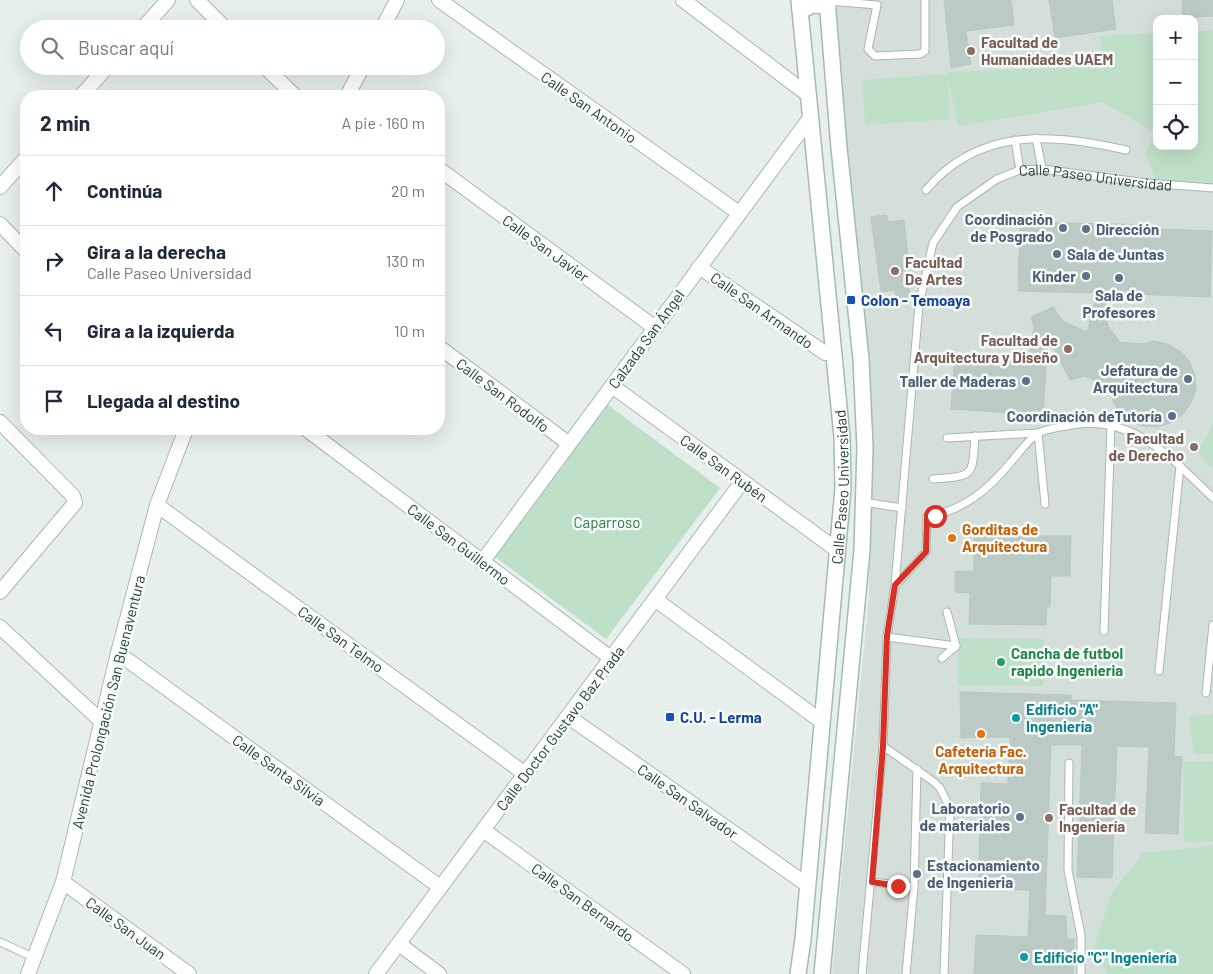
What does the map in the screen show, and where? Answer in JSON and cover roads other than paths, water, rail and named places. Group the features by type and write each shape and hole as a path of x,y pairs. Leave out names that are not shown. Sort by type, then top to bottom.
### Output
{"street":[{"path":"150,20 168,0"},
{"path":"197,0 217,20"},
{"path":"387,20 397,0"},
{"name":"Calle San Antonio","path":"439,0 739,213"},
{"path":"683,0 807,94"},
{"path":"800,5 828,2"},
{"name":"Calle Paseo Universidad","path":"822,974 862,550 865,448 861,359 839,148 828,2"},
{"name":"Calle Paseo Universidad","path":"798,974 803,939 806,884 843,488 842,437 807,94 800,5"},
{"path":"87,90 100,75"},
{"path":"273,75 289,90"},
{"path":"350,90 358,75"},
{"name":"Calzada San Ángel","path":"482,562 654,326 810,118"},
{"path":"0,187 20,165"},
{"name":"Calle San Javier","path":"445,173 654,326"},
{"path":"0,224 20,244"},
{"name":"Calle San Armando","path":"699,267 825,354"},
{"name":"Calle San Rodolfo","path":"445,351 568,443"},
{"name":"Calle San Rubén","path":"612,386 837,550"},
{"path":"0,422 73,496 75,503 0,592"},
{"name":"Avenida Prolongación San Buenaventura","path":"28,974 62,882 84,803 118,652 157,505 184,435"},
{"name":"Calle San Guillermo","path":"314,435 612,659"},
{"name":"Calle Doctor Gustavo Baz Prada","path":"376,974 742,482"},
{"name":"Calle San Telmo","path":"157,505 524,773"},
{"path":"656,600 821,721"},
{"path":"0,626 101,722"},
{"name":"Calle Santa Silvia","path":"118,652 440,887"},
{"name":"Calle San Salvador","path":"569,717 806,884"},
{"name":"Calle San Bernardo","path":"483,830 683,974"},
{"name":"Calle San Juan","path":"62,882 189,974"},
{"path":"399,944 439,974"}],"lane":[{"path":"828,2 878,3 869,53 875,56 920,54 926,48 924,0"},
{"path":"1036,138 1042,169"},
{"path":"926,190 942,172 958,160 980,150 1015,140 1036,138 1084,140 1126,150"},
{"path":"1015,140 1020,170"},
{"name":"Calle Paseo Universidad","path":"862,974 872,882 883,746 887,636 895,585 919,305 933,243 957,207 997,179 1020,170 1042,169 1213,188"},
{"path":"947,438 1038,433 1088,421 1111,425 1143,438 1180,466 1213,498"},
{"path":"1104,631 1111,425"},
{"path":"1038,433 1045,504"},
{"path":"895,585 926,552 927,517 943,513 979,496 1038,433"},
{"path":"934,479 960,477 969,473 973,468 975,436"},
{"path":"1158,671 1180,466"},
{"path":"863,502 902,508"},
{"path":"947,612 956,646"},
{"path":"1206,693 1213,626"},
{"path":"887,636 956,646"},
{"path":"942,658 956,646"},
{"path":"883,746 917,769 940,788 950,808 944,974"},
{"path":"1069,763 1068,870 1081,936 1081,974"},
{"path":"906,974 914,887 917,769"},
{"path":"872,882 914,887"},
{"path":"0,942 35,959"}],"place":[{"name":"Facultad de Humanidades UAEM","path":"971,51"},
{"name":"Coordinación de Posgrado","path":"1063,228"},
{"name":"Dirección","path":"1086,229"},
{"name":"Sala de Juntas","path":"1057,254"},
{"name":"Facultad De Artes","path":"895,271"},
{"name":"Kinder","path":"1086,276"},
{"name":"Sala de Profesores","path":"1119,278"},
{"name":"Colon - Temoaya","path":"851,300"},
{"name":"Facultad de Arquitectura y Diseño","path":"1068,349"},
{"name":"Jefatura de Arquitectura","path":"1188,379"},
{"name":"Taller de Maderas","path":"1026,381"},
{"name":"Coordinación deTutoría","path":"1172,416"},
{"name":"Facultad de Derecho","path":"1194,447"},
{"name":"Gorditas de Arquitectura","path":"952,538"},
{"name":"Cancha de futbol rapido Ingenieria","path":"1001,662"},
{"name":"C.U. - Lerma","path":"670,717"},
{"name":"Edificio \"A\" Ingeniería","path":"1016,718"},
{"name":"Cafetería Fac. Arquitectura","path":"981,734"},
{"name":"Laboratorio de materiales","path":"1020,817"},
{"name":"Facultad de Ingeniería","path":"1049,818"},
{"name":"Estacionamiento de Ingenieria","path":"917,874"},
{"name":"Edificio \"C\" Ingeniería","path":"1024,957"}],"park label":[{"name":"Caparroso","path":"607,522"}]}
